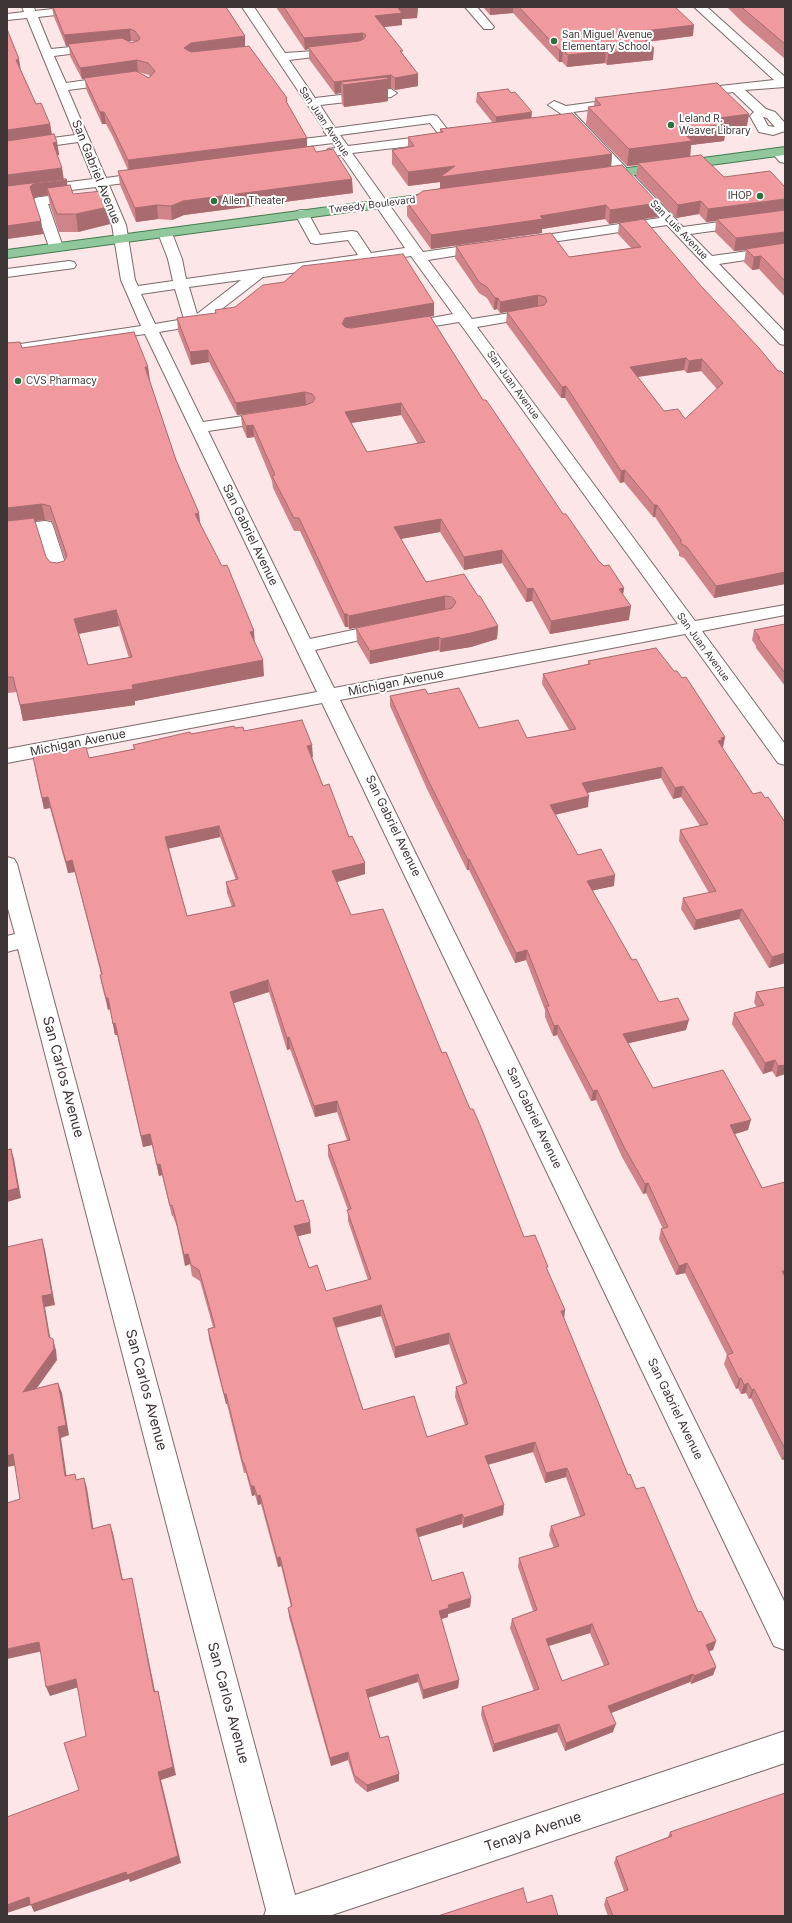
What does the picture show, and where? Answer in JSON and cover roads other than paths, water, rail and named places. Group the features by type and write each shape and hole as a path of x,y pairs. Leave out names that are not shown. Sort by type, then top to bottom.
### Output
{"main road":[{"path":"584,177 782,154"},
{"name":"Tweedy Boulevard","path":"7,254 453,195"}],"street":[{"path":"7,17 29,11 101,7"},
{"name":"San Juan Avenue","path":"248,7 277,57 311,102 332,136 380,204 785,758"},
{"path":"472,7 488,26"},
{"path":"700,7 784,82"},
{"name":"San Gabriel Avenue","path":"29,11 119,226 128,280 150,329 785,1635"},
{"path":"46,51 109,44"},
{"path":"262,51 277,57 352,49"},
{"path":"61,87 130,78"},
{"path":"685,94 784,82"},
{"path":"736,88 762,112"},
{"path":"311,102 391,93"},
{"name":"San Luis Avenue","path":"638,100 559,107 568,122 622,172 785,341"},
{"path":"261,148 433,119 448,138"},
{"path":"323,153 463,136"},
{"path":"7,148 83,138"},
{"path":"56,247 40,201 161,174"},
{"path":"7,194 103,187"},
{"path":"302,214 316,240 352,236 366,258"},
{"path":"680,232 785,217"},
{"path":"514,243 670,221"},
{"path":"165,233 175,259 180,283 193,322"},
{"path":"133,291 180,283 366,258 499,245"},
{"path":"709,262 785,250"},
{"path":"7,273 69,265"},
{"path":"7,350 196,322 259,272"},
{"path":"390,329 538,312"},
{"path":"198,428 283,415"},
{"path":"7,530 45,526 60,572"},
{"name":"Michigan Avenue","path":"7,756 785,610"},
{"path":"305,646 404,626"},
{"name":"San Carlos Avenue","path":"7,864 17,942 283,1916"},
{"name":"Tenaya Avenue","path":"283,1916 785,1747"}],"place":[{"name":"San Miguel Avenue Elementary School","path":"554,41"},
{"name":"Leland R. Weaver Library","path":"671,125"},
{"name":"IHOP","path":"760,196"},
{"name":"Allen Theater","path":"214,201"},
{"name":"CVS Pharmacy","path":"18,381"}]}
